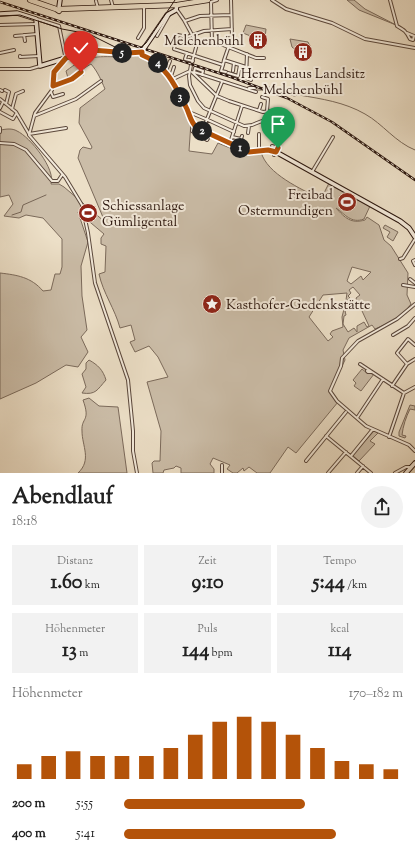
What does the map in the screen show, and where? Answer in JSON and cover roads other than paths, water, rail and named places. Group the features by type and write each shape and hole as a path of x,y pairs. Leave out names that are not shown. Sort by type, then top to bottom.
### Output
{"main road":[{"path":"30,0 59,8 113,8 169,5 177,7 188,2 210,1"}],"street":[{"path":"59,8 60,0"},
{"path":"111,0 113,8"},
{"path":"169,5 172,0"},
{"path":"212,43 212,16 210,1 217,0"},
{"path":"231,0 232,29 229,47 221,70 238,76 240,65"},
{"path":"272,0 286,9 318,18 365,39 415,48"},
{"path":"390,0 396,25 407,33"},
{"path":"96,1 98,8"},
{"path":"138,38 144,28 144,6"},
{"path":"192,72 217,96 242,106 267,112 281,110 283,118 264,120 249,126 237,123 204,108 196,98 190,84 196,43 177,7 170,12 143,50 142,55 155,61 166,71 188,112 193,125 210,135 249,152 268,150 276,151"},
{"path":"157,36 170,12"},
{"path":"0,14 17,13 59,26 66,58"},
{"path":"185,21 197,16 231,15"},
{"path":"35,18 40,66"},
{"path":"0,25 36,24"},
{"path":"223,65 174,49 178,35 187,37 212,30 232,29"},
{"path":"15,36 37,34"},
{"path":"24,35 25,40"},
{"path":"196,43 212,43 229,47 256,58 264,58"},
{"path":"0,52 14,50"},
{"path":"0,69 30,69 92,50 128,53 143,50"},
{"path":"187,53 185,59 192,63"},
{"path":"247,54 246,78 251,80"},
{"path":"20,56 40,56"},
{"path":"30,134 34,116 39,106 51,92 54,72 66,58"},
{"path":"224,60 246,66"},
{"path":"166,71 170,66 170,61"},
{"path":"233,71 234,63"},
{"path":"171,80 174,67"},
{"path":"171,80 192,72 195,68 203,70 202,75"},
{"path":"181,75 182,70"},
{"path":"192,72 256,92"},
{"path":"53,86 72,79 80,74"},
{"path":"34,116 76,99 101,81"},
{"path":"203,129 212,111 222,82"},
{"path":"240,88 255,88"},
{"path":"2,91 9,92 6,104"},
{"path":"12,109 16,94 23,91"},
{"path":"51,92 53,97 62,94"},
{"path":"262,97 268,99 267,112"},
{"path":"0,99 20,118 27,133 30,134 62,175 82,205 97,290 128,377 133,431 133,451 138,473"},
{"path":"0,108 3,102"},
{"path":"259,110 261,104"},
{"path":"230,144 242,106"},
{"path":"0,112 13,119 16,114"},
{"path":"188,112 234,132"},
{"path":"248,133 249,126"},
{"path":"30,134 66,128"},
{"path":"276,151 285,132"},
{"path":"259,134 260,151"},
{"path":"232,137 240,139 242,136"},
{"path":"312,172 333,137"},
{"path":"276,138 282,140"},
{"path":"0,143 14,144 24,149 52,182 58,181 62,175"},
{"path":"272,146 276,151 312,172 403,222 415,238 403,258 400,259"},
{"path":"415,260 413,261 415,265"},
{"path":"410,279 415,283"},
{"path":"403,285 415,287"},
{"path":"415,304 397,319 365,336 351,347 342,358 341,366 330,391 331,394 357,418 372,429 409,445 415,451"},
{"path":"393,335 408,326 415,318"},
{"path":"407,364 397,353 408,338 415,345"},
{"path":"392,386 407,364 415,359"},
{"path":"360,364 404,393"},
{"path":"357,418 383,379"},
{"path":"388,437 404,393 415,388"},
{"path":"306,461 346,412"},
{"path":"351,456 372,429"},
{"path":"326,436 371,473"},
{"path":"328,473 346,452"},
{"path":"395,473 407,470 415,463"},
{"path":"222,465 222,473"},
{"path":"357,473 363,466"}],"waterway":[{"path":"266,86 294,96 299,95 324,100 357,110 371,118 408,147 415,150"},
{"path":"257,90 264,90"},
{"path":"12,215 21,212 23,205 46,195"}],"tram line":[{"path":"0,16 20,15 62,29 89,34 121,50 131,52 139,49 146,43 175,0"}],"railway":[{"path":"0,2 231,77 287,98 332,122 415,180"}],"place":[{"name":"Melchenbühl","path":"258,40"},
{"name":"Herrenhaus Landsitz Melchenbühl","path":"303,52"},
{"name":"Freibad Ostermundigen","path":"347,202"},
{"name":"Schiessanlage Gümligental","path":"88,213"},
{"name":"Kasthofer-Gedenkstätte","path":"212,304"}]}
